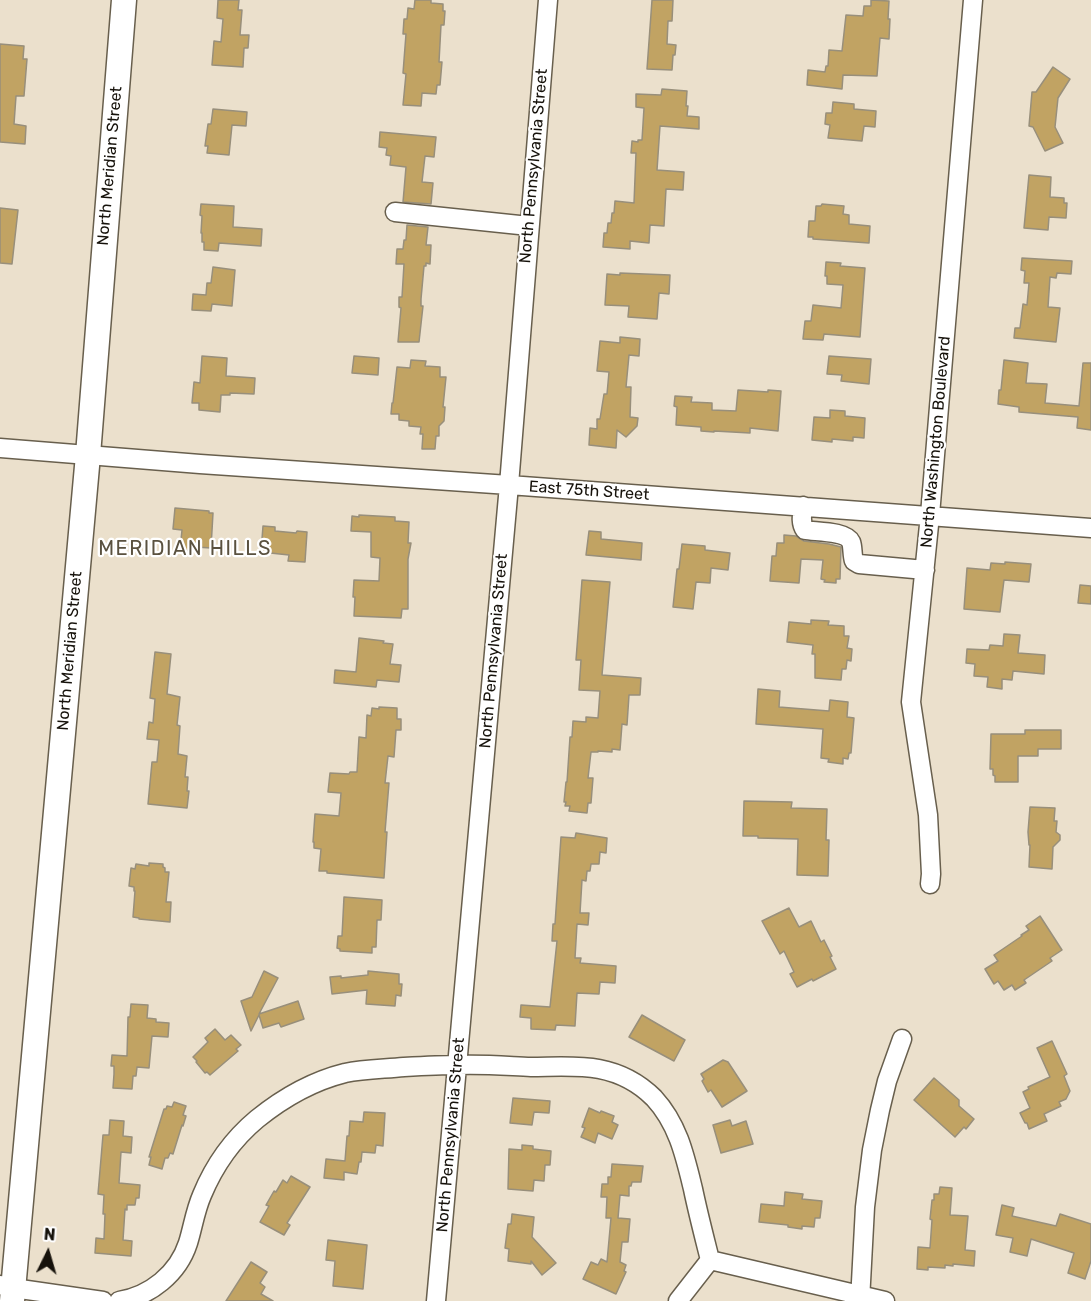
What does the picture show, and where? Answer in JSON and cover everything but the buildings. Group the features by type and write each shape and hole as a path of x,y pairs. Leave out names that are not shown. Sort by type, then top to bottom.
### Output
{"main road":[{"name":"North Meridian Street","path":"8,1291 88,455 124,0"}],"street":[{"name":"North Pennsylvania Street","path":"436,1301 509,485 548,0"},
{"name":"North Washington Boulevard","path":"930,884 928,815 911,702 930,515 973,0"},
{"path":"395,212 530,226"},
{"name":"East 75th Street","path":"0,448 1091,528"},
{"path":"803,506 802,527 805,530 846,536 851,542 854,561 859,564 925,570"},
{"path":"860,1298 865,1207 873,1150 887,1081 902,1039"},
{"path":"118,1301 136,1297 156,1287 174,1270 184,1252 201,1197 215,1168 238,1138 256,1120 271,1108 312,1084 346,1073 375,1069 458,1065 599,1069 621,1075 642,1088 660,1105 680,1138 710,1260"},
{"path":"710,1260 860,1298 885,1301"},
{"path":"678,1301 710,1260"},
{"path":"8,1291 103,1301"}],"district":[{"name":"MERIDIAN HILLS","path":"185,549"}]}
